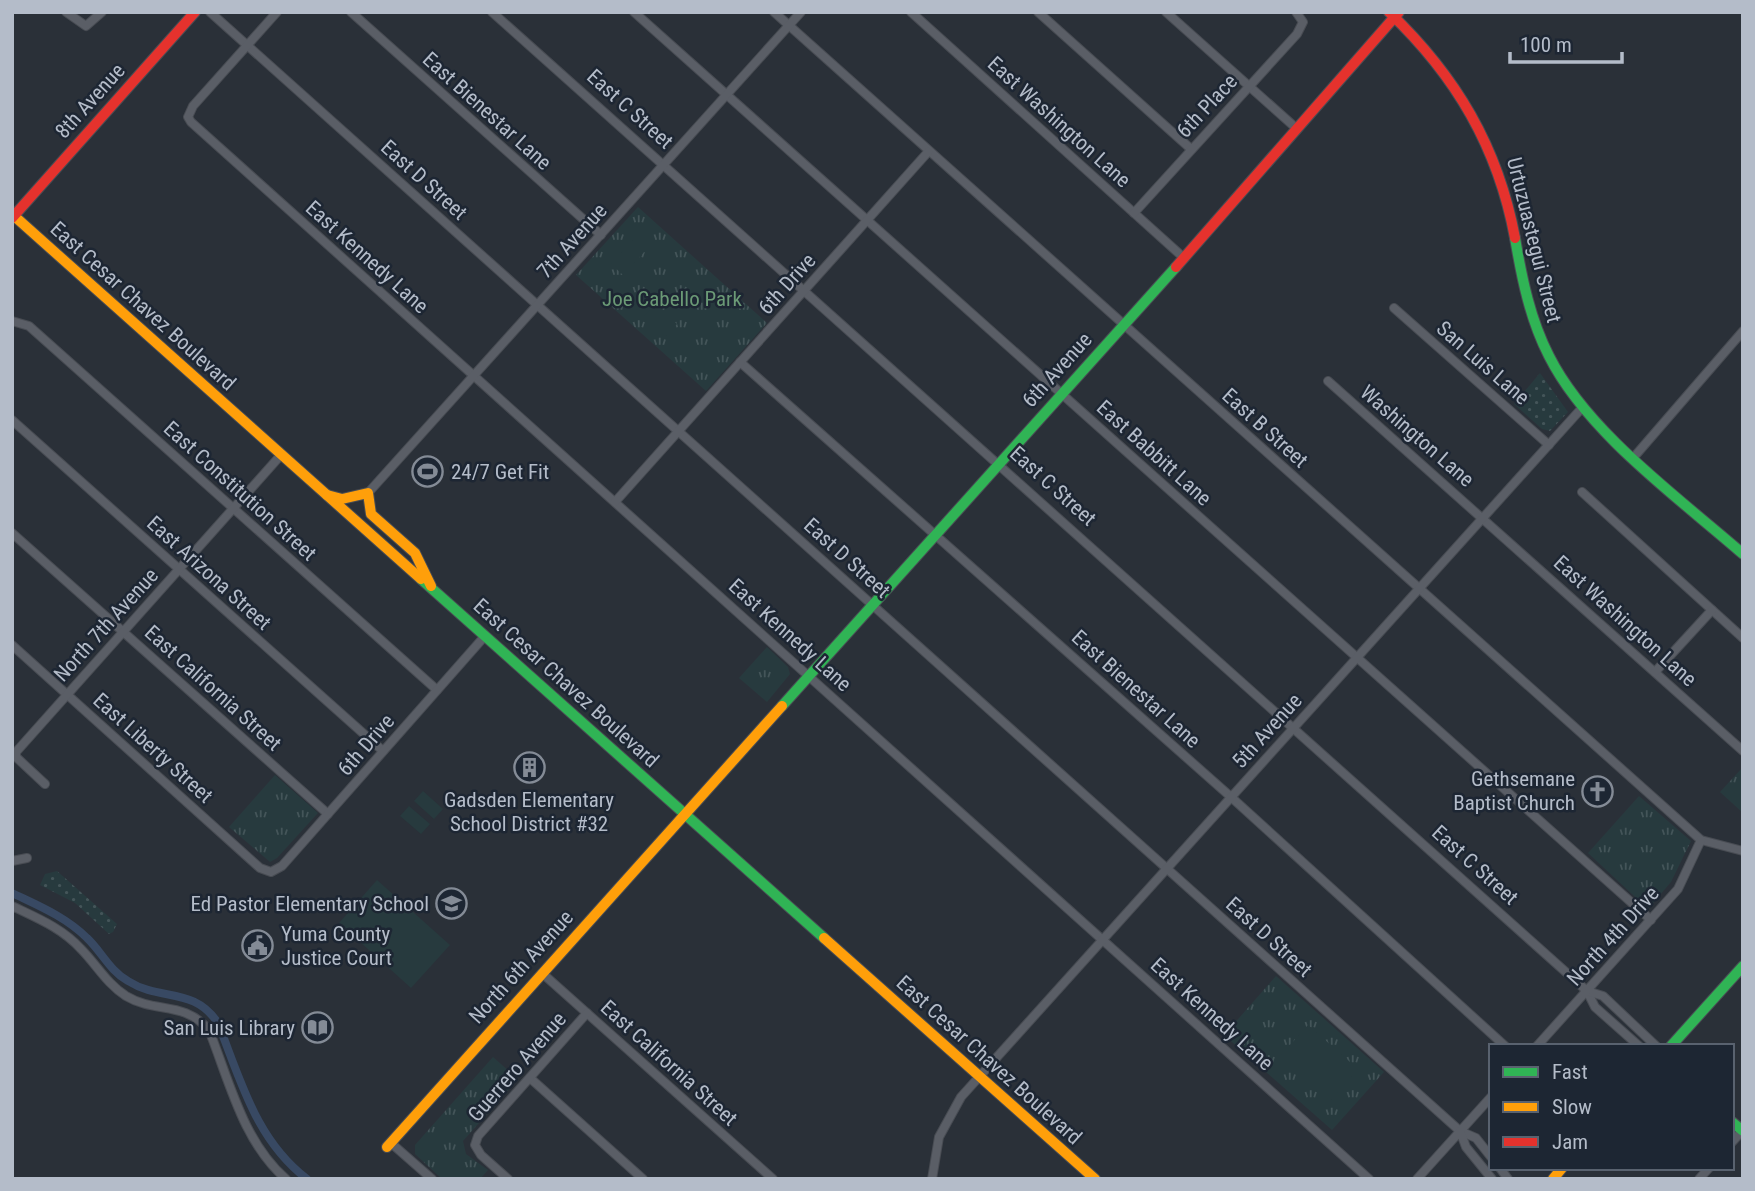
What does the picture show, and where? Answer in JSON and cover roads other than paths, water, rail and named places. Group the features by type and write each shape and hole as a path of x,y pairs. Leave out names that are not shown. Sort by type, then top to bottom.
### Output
{"main road":[{"name":"8th Avenue","path":"13,216 195,12"},
{"name":"6th Avenue","path":"684,814 1184,258 1395,14"},
{"name":"Urtuzuastegui Street","path":"1395,14 1439,63 1481,128 1504,188 1520,279 1532,317 1556,370 1581,409 1743,554"},
{"name":"East Cesar Chavez Boulevard","path":"13,216 322,494 1095,1179"},
{"path":"322,494 342,499 368,494 371,514 415,553 435,593"},
{"name":"North 6th Avenue","path":"389,1145 684,814"},
{"path":"1673,1044 1743,967"}],"street":[{"path":"66,12 86,26 102,12"},
{"name":"East D Street","path":"210,12 1460,1130 1476,1138 1489,1154"},
{"path":"247,46 277,12"},
{"name":"East Bienestar Lane","path":"351,12 601,235"},
{"name":"East C Street","path":"492,12 1587,991 1595,1007 1637,1044"},
{"name":"East Babbitt Lane","path":"634,12 1651,920"},
{"name":"East B Street","path":"774,12 1701,840 1743,851"},
{"name":"7th Avenue","path":"368,494 801,12"},
{"name":"East Washington Lane","path":"911,12 1184,258"},
{"path":"1038,12 1191,149"},
{"path":"1166,12 1296,128"},
{"name":"6th Place","path":"1134,213 1297,34 1303,22 1296,12"},
{"name":"East Kennedy Lane","path":"247,46 193,106 188,117 1369,1179"},
{"name":"6th Drive","path":"615,502 928,152"},
{"name":"San Luis Lane","path":"1394,308 1549,445"},
{"name":"East Constitution Street","path":"15,321 29,326 437,690"},
{"path":"1634,457 1743,331"},
{"name":"East Bienestar Lane","path":"740,362 1231,797 1503,1044"},
{"name":"Washington Lane","path":"1328,381 1483,517"},
{"name":"5th Avenue","path":"932,1179 935,1152 946,1121 979,1077 1581,409"},
{"name":"East Arizona Street","path":"12,420 383,751"},
{"name":"North 7th Avenue","path":"46,784 15,754 280,456"},
{"path":"1582,492 1743,638"},
{"name":"East Washington Lane","path":"1483,517 1743,751"},
{"name":"East California Street","path":"12,533 328,814"},
{"path":"1655,672 1712,610"},
{"name":"6th Drive","path":"271,872 282,866 484,637"},
{"name":"East Liberty Street","path":"12,645 260,868 271,872"},
{"name":"North 4th Drive","path":"1539,1044 1681,886 1701,840"},
{"path":"12,861 27,858"},
{"path":"12,906 67,935 125,995 138,1002 184,1010 203,1023 209,1030 246,1126 259,1149 286,1179"},
{"name":"East California Street","path":"541,973 773,1179"},
{"name":"East C Street","path":"1587,991 1603,996 1654,1044"},
{"name":"Guerrero Avenue","path":"508,1179 481,1155 475,1145 478,1136 587,1013"},
{"path":"530,1078 643,1179"},
{"path":"1417,1179 1489,1099"},
{"name":"East D Street","path":"1460,1130 1466,1147 1492,1179"},
{"path":"389,1145 432,1179"}],"waterway":[{"path":"12,893 70,924 128,981 152,991 187,999 208,1011 218,1023 262,1128 289,1163 307,1179"}],"place":[{"name":"24/7 Get Fit","path":"428,472"},
{"name":"Gadsden Elementary School District #32","path":"529,768"},
{"name":"Gethsemane Baptist Church","path":"1598,791"},
{"name":"Ed Pastor Elementary School","path":"452,904"},
{"name":"Yuma County Justice Court","path":"258,946"},
{"name":"San Luis Library","path":"318,1028"}],"park label":[{"name":"Joe Cabello Park","path":"672,299"}]}
